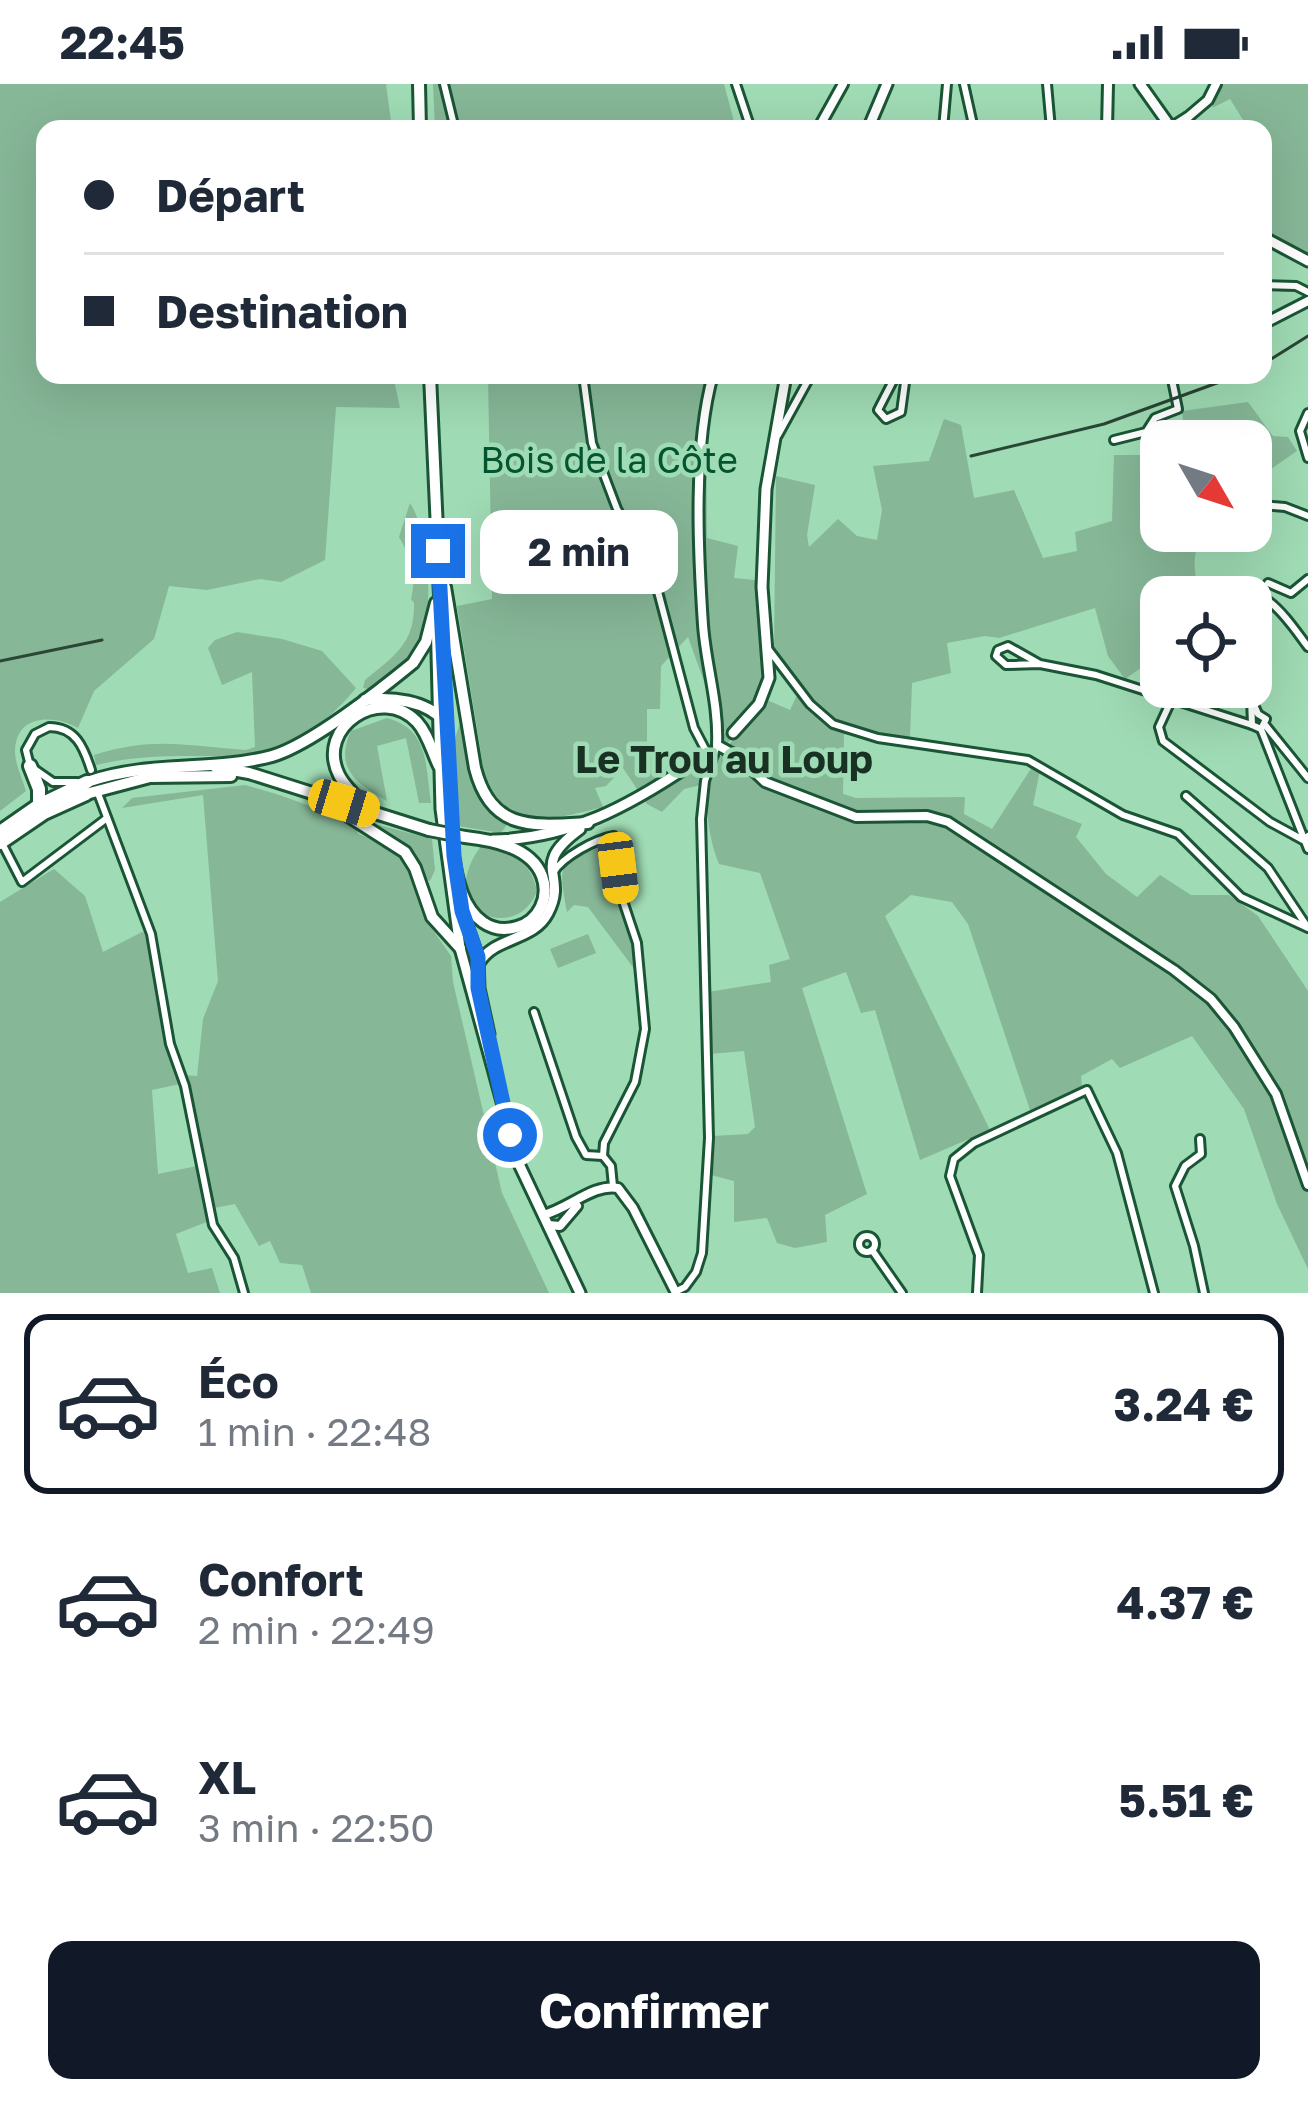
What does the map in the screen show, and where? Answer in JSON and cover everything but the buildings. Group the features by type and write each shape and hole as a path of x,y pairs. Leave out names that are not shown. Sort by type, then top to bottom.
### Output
{"highway":[{"path":"30,766 39,805"},
{"path":"0,832 39,805 90,785"},
{"path":"0,843 90,785"}],"main road":[{"path":"419,84 420,120"},
{"path":"872,120 887,84"},
{"path":"1146,88 1166,120"},
{"path":"1272,242 1308,261"},
{"path":"430,384 441,717 462,911 475,944 478,988 514,1149 580,1293"},
{"path":"733,733 758,704 769,678 762,587 771,446 784,384"},
{"path":"435,516 439,766 446,862 460,948 499,1087"},
{"path":"438,551 481,788 515,822 538,826 587,823"},
{"path":"90,785 136,769 278,754 363,700 418,657 436,603"},
{"path":"363,700 398,700 441,717"},
{"path":"374,813 341,779 334,760 339,732 357,714 378,707 406,714 422,728 439,766"},
{"path":"188,764 239,770 429,830 493,840 587,823 640,798 690,765"},
{"path":"90,785 176,775 270,781"},
{"path":"318,795 405,852 416,868 432,917 460,948"},
{"path":"479,963 493,946 541,923 553,901 552,858 587,823"},
{"path":"462,893 478,919 497,929 525,924 540,910 544,886 538,869 522,854 493,840"},
{"path":"457,931 475,944 493,946"}],"street":[{"path":"444,84 453,120"},
{"path":"736,84 748,120"},
{"path":"823,120 843,84"},
{"path":"944,120 947,84"},
{"path":"964,84 972,120"},
{"path":"1047,84 1050,120"},
{"path":"1107,120 1108,84"},
{"path":"1184,120 1208,100 1216,84"},
{"path":"1272,285 1296,286 1308,297 1272,319"},
{"path":"584,384 592,443 607,487 648,559 694,728 705,749 739,757 765,782 856,817 927,816 948,822 1200,988 1234,1027 1276,1094 1308,1185"},
{"path":"544,1220 601,1186 613,1186 625,1194 675,1292 685,1287 702,1253 709,1138 701,820 705,781 716,750 717,713 703,625 700,433 710,384"},
{"path":"771,446 806,384"},
{"path":"891,384 878,410 886,419 902,412 905,384"},
{"path":"1114,440 1146,433 1155,418 1178,409 1174,384"},
{"path":"1308,413 1300,431 1308,458"},
{"path":"1272,506 1308,516"},
{"path":"1272,585 1291,593 1308,579"},
{"path":"1272,605 1308,647"},
{"path":"1040,664 1008,646 996,656 1006,665 1040,664 1140,690"},
{"path":"769,650 818,713 849,731 1028,760 1123,815 1178,834 1241,897 1308,928"},
{"path":"769,678 786,676"},
{"path":"1167,708 1159,727 1163,741 1270,822 1305,838"},
{"path":"1203,708 1258,722 1308,778"},
{"path":"1254,708 1308,849"},
{"path":"90,785 53,782 30,766 29,742 43,729 59,727 77,739 90,785 107,818 154,947 170,1044 187,1095 213,1225 234,1258 244,1293"},
{"path":"1186,796 1268,868 1308,928"},
{"path":"0,843 22,882 107,818"},
{"path":"552,876 560,861 574,853 610,836 620,842 622,898 637,943 644,986 641,1059 624,1110 604,1143 603,1156 611,1166 613,1186"},
{"path":"566,839 574,853"},
{"path":"534,1012 576,1137 586,1155 603,1156"},
{"path":"977,1293 979,1255 950,1176 954,1159 974,1142 1087,1090 1117,1153 1154,1293"},
{"path":"1200,1139 1201,1154 1185,1166 1175,1186 1195,1246 1204,1293"},
{"path":"566,1264 560,1226 583,1199"},
{"path":"544,1220 560,1226"},
{"path":"872,1250 902,1293"},
{"path":"685,1287 694,1293"}],"green space":[{"path":"0,84 386,84 391,120 36,120 36,384 395,384 400,408 336,407 325,560 281,582 260,579 207,590 169,586 154,639 94,691 78,728 38,720 22,730 15,756 26,791 0,811"},
{"path":"433,84 724,84 734,120 435,120"},
{"path":"1223,84 1308,84 1308,253 1284,245 1272,234 1272,120 1243,120 1230,99 1212,108"},
{"name":"Bois de la Côte","path":"488,384 706,384 707,538 738,546 734,578 755,580 763,679 753,704 721,735 717,684 706,687 688,637 661,666 660,709 647,709 647,748 655,766 680,761 678,753 701,747 708,763 701,785 684,789 662,812 647,804 623,768 606,786 595,788 603,807 537,818 508,810 496,800 486,784 457,606 492,599"},
{"path":"1248,402 1261,420 1183,420 1182,411"},
{"path":"944,419 961,425 974,498 1014,490 1043,558 1077,551 1075,532 1112,521 1114,455 1140,455 1140,552 1196,552 1196,576 1140,576 1140,669 1125,679 1108,656 1095,608 999,638 947,643 951,673 912,683 910,738 844,734 843,794 856,798 965,797 964,814 992,829 1032,767 1040,770 1033,805 1082,824 1076,837 1106,874 1137,897 1160,875 1191,895 1229,895 1258,916 1308,991 1308,1269 1277,1204 1244,1109 1192,1036 1120,1068 1112,1059 1081,1076 1082,1086 1030,1110 968,924 952,902 911,895 885,916 990,1130 920,1160 875,1010 861,1013 846,972 802,988 867,1194 825,1215 827,1242 795,1248 777,1243 767,1218 734,1222 734,1181 711,1175 712,1136 748,1134 755,1127 744,1051 710,1054 708,992 771,982 769,965 790,959 760,873 719,864 708,823 711,778 723,752 767,700 790,710 800,689 774,651 776,476 815,485 809,547 838,519 857,536 877,540 882,510 873,466 929,461"},
{"path":"1272,435 1288,437 1297,451 1272,468"},
{"path":"410,503 426,555 426,620 410,657 369,689 363,688 365,680 401,648 411,629 413,574 399,537"},
{"path":"237,632 322,651 356,688 325,720 295,740 266,751 136,758 96,765 94,755 135,746 255,747 252,672 222,685 208,648 215,640"},
{"path":"387,718 418,740 431,803 419,803 406,738 377,746 387,801 351,773 345,755 351,731"},
{"path":"461,720 477,791 508,823 501,833 458,826 451,751"},
{"path":"245,785 330,815 358,834 386,844 405,862 423,916 451,956 502,1193 549,1293 311,1293 302,1265 280,1263 270,1241 259,1246 235,1204 214,1208 209,1221 176,1234 188,1273 212,1268 220,1293 0,1293 0,902 54,869 85,896 103,952 142,932 152,932 178,1058 184,1075 197,1076 203,1019 218,981 203,795 122,808 132,798","holes":["180,1084 197,1166 158,1174 152,1090"]},
{"path":"375,824 432,839 435,870 430,881 417,857"},
{"path":"481,846 518,860 534,880 537,891 527,907 513,916 483,914 472,903 466,888 469,869"},
{"path":"600,846 610,854 635,970 588,907 574,905 567,912 564,869"},
{"path":"588,934 596,953 558,968 550,949"}],"tunnel":[{"path":"690,765 733,733"}],"railway":[{"path":"1272,358 1308,336"},
{"path":"971,456 1104,424 1214,384"},
{"path":"0,661 102,640"}],"district":[{"name":"Le Trou au Loup","path":"724,759"}],"route":[{"path":"438,551 454,856 464,920 478,957 478,988 510,1135"}]}
